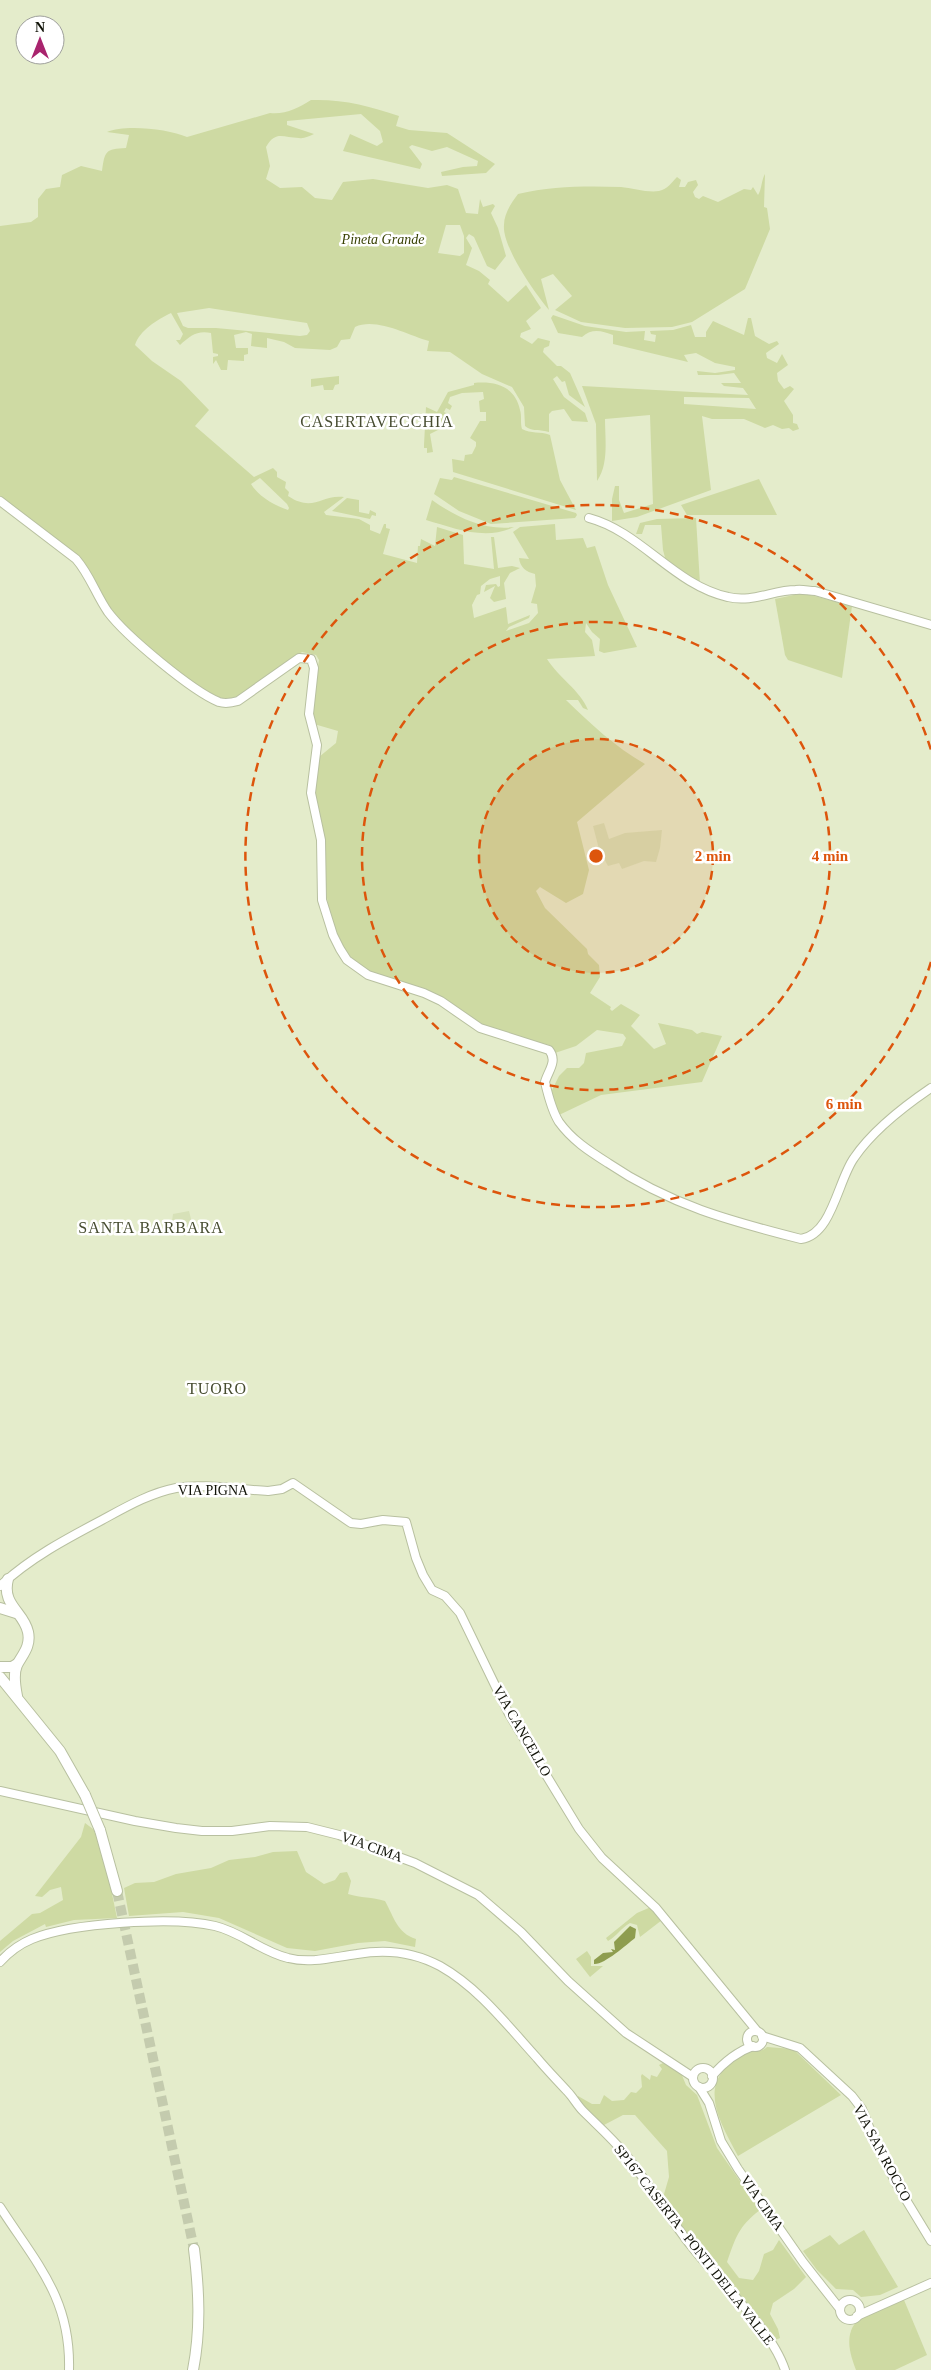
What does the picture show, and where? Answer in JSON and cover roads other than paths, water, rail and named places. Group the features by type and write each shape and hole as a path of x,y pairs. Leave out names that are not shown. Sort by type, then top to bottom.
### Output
{"highway":[{"path":"3,1605 6,1592 4,1583"},
{"path":"0,1594 3,1605 16,1613 27,1627 29,1644 17,1664 15,1686 18,1698"},
{"path":"0,1667 12,1667 17,1664"},
{"path":"0,1677 60,1751 85,1795 100,1830 117,1891"},
{"path":"193,2370 198,2332 199,2293 194,2249"}],"street":[{"path":"0,501 76,559 83,567 108,611 124,630 176,674 209,697 229,704 238,701 299,658 311,659 314,668 309,714 317,744 311,793 321,840 322,900 333,935 340,950 347,960 368,975 424,993 441,1001 480,1028 549,1050 553,1055 553,1064 545,1082 558,1120 579,1144 620,1172 652,1190 695,1210 760,1230 801,1239 808,1238 822,1228 848,1167 873,1134 931,1088"},
{"path":"589,518 608,523 681,577 716,594 744,599 795,590 815,591 931,625"},
{"name":"VIA PIGNA","path":"4,1583 46,1551 136,1502 177,1488 268,1491 282,1489 293,1482"},
{"name":"VIA CANCELLO","path":"293,1482 351,1523 361,1524 383,1520 406,1522 416,1558 432,1590 444,1596 460,1613 509,1714 579,1829 602,1858 656,1908 750,2022 756,2036"},
{"name":"VIA CIMA","path":"0,1791 135,1821 176,1828 202,1831 232,1831 270,1826 307,1827 339,1834 415,1863 478,1895 521,1932 568,1981 626,2033 653,2052 677,2064 693,2077 694,2083 709,2103 725,2148 803,2262 840,2309 842,2316 848,2319 857,2316"},
{"name":"SP167 CASERTA - PONTI DELLA VALLE","path":"0,1962 18,1946 45,1934 61,1930 114,1924 185,1921 215,1926 234,1932 288,1958 320,1961 383,1951 405,1953 439,1966 460,1979 519,2036 581,2109 602,2128 626,2156 692,2248 736,2298 767,2338 785,2370"},
{"path":"740,2051 753,2046 756,2036"},
{"path":"702,2069 712,2076 724,2063 756,2036"},
{"name":"VIA SAN ROCCO","path":"756,2036 800,2048 843,2087 862,2109 888,2168 931,2241"},
{"path":"693,2077 702,2069 724,2063"},
{"name":"VIA CIMA","path":"677,2064 702,2069"},
{"name":"VIA CIMA","path":"709,2103 712,2076"},
{"path":"698,2088 705,2088 710,2085"},
{"path":"1,2209 46,2274 62,2308 66,2330 69,2370"},
{"path":"857,2316 898,2300 931,2283"},
{"path":"829,2295 874,2308"},
{"path":"840,2309 845,2301"},
{"path":"857,2316 860,2310 858,2304"}],"tunnel":[{"path":"117,1891 194,2249"}],"district":[{"name":"CASERTAVECCHIA","path":"377,421"},
{"name":"SANTA BARBARA","path":"151,1227"},
{"name":"TUORO","path":"217,1388"}],"park label":[{"name":"Pineta Grande","path":"383,239"}]}
